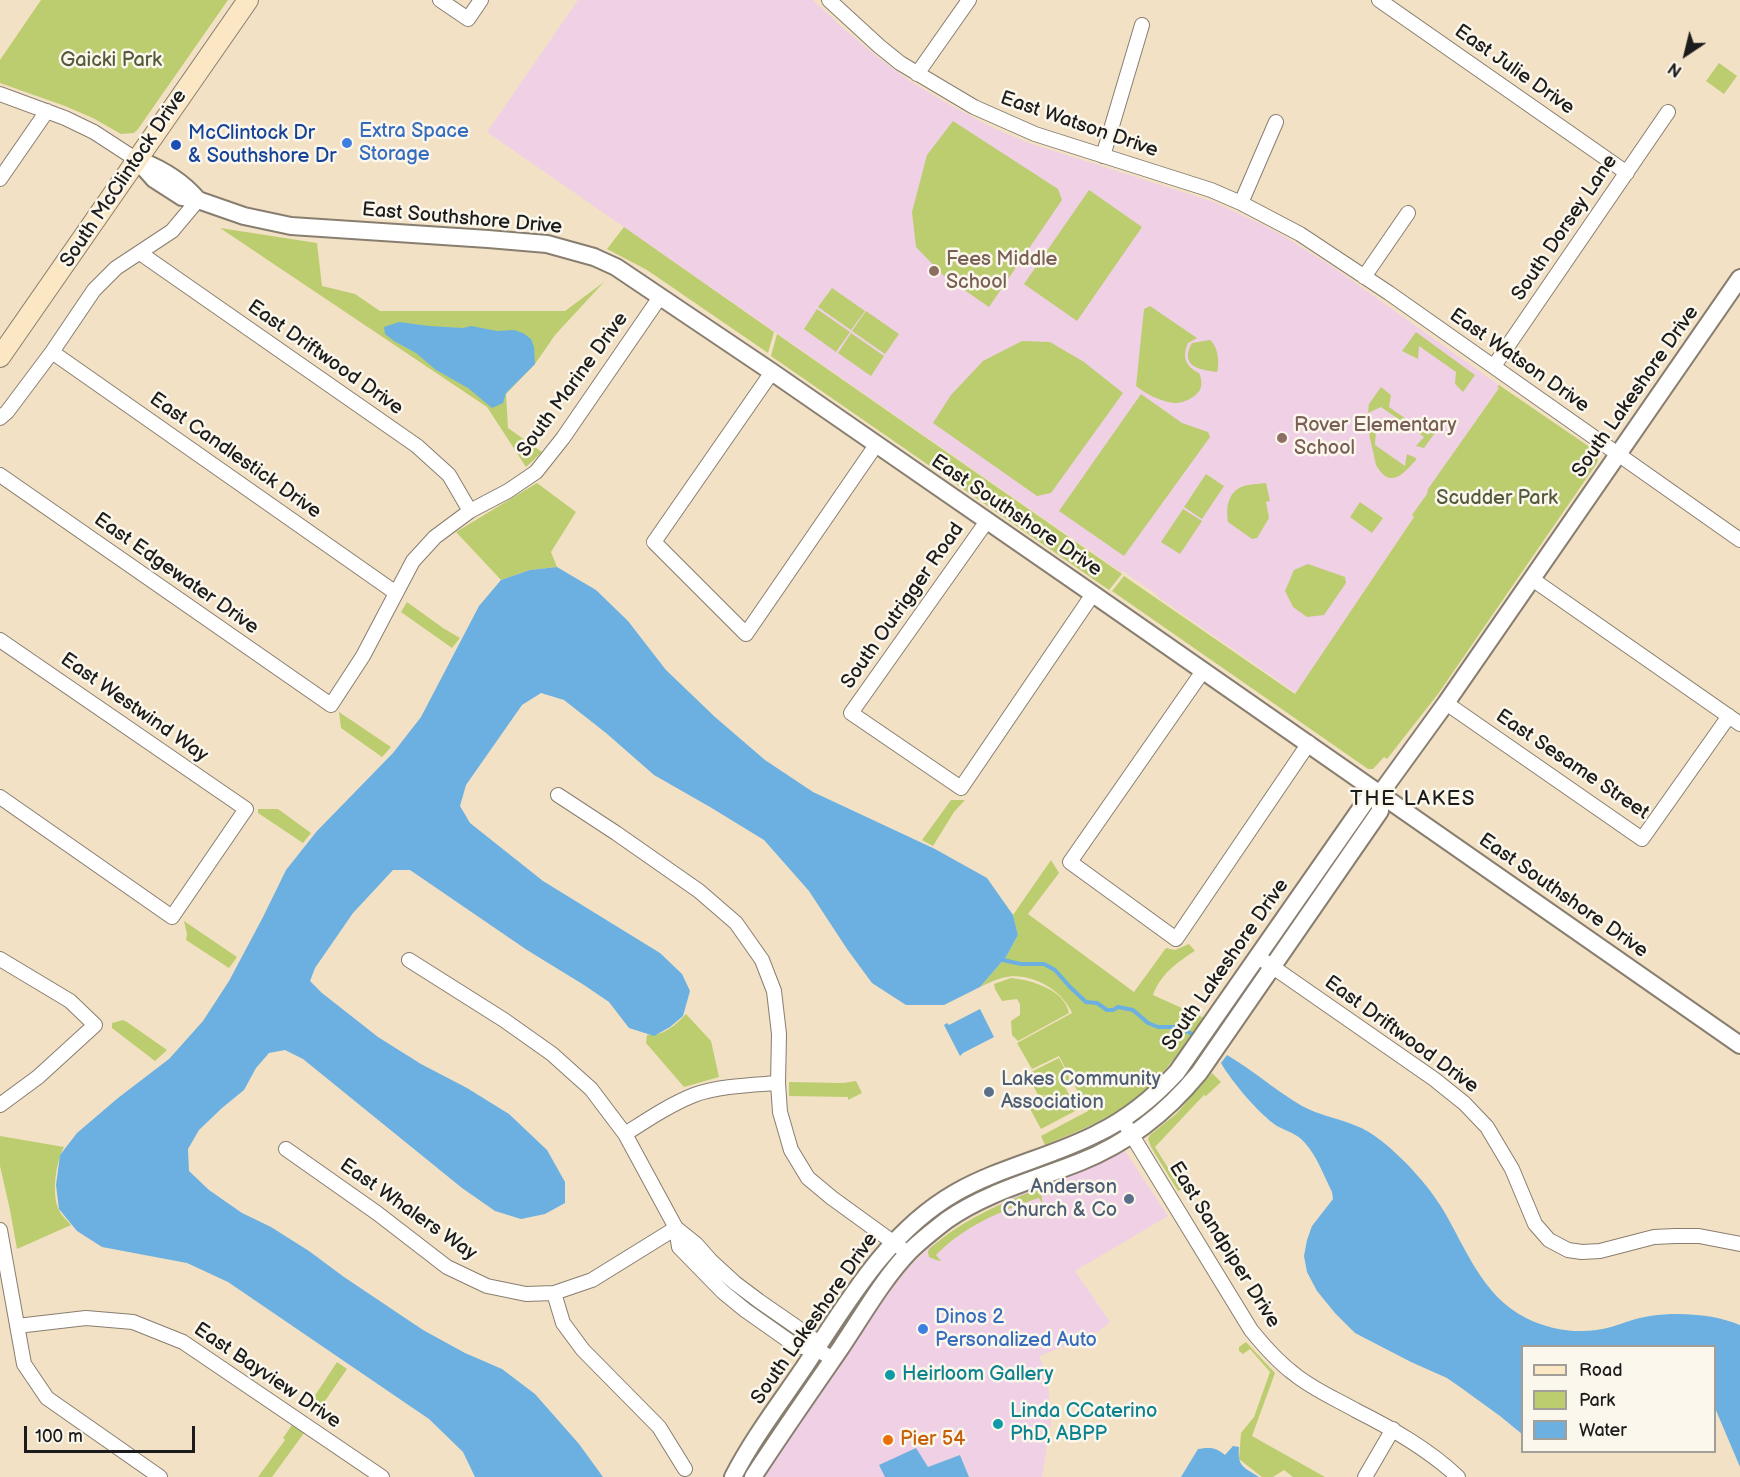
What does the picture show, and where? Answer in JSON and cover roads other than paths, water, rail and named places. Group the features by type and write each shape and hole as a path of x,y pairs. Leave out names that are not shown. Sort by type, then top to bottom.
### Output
{"main road":[{"name":"South McClintock Drive","path":"0,357 248,0"}],"street":[{"path":"440,0 468,19 481,0"},
{"name":"East Watson Drive","path":"829,0 879,46 917,74 974,107 1016,126 1211,190 1241,202 1311,241 1494,366 1740,540"},
{"path":"917,74 969,0"},
{"name":"East Julie Drive","path":"1379,0 1627,173"},
{"path":"1103,156 1142,25"},
{"path":"0,94 66,118 94,132 138,160"},
{"path":"0,179 47,111"},
{"name":"South Dorsey Lane","path":"1494,366 1668,112"},
{"path":"1241,202 1276,122"},
{"name":"East Southshore Drive","path":"138,160 154,179 182,197 198,200 244,216 291,226 547,244 574,251 616,267 1309,743 1740,1045"},
{"path":"0,418 52,352 94,290 116,268 172,231 198,200"},
{"path":"1364,277 1408,213"},
{"name":"East Driftwood Drive","path":"140,253 417,446 449,475 470,511"},
{"name":"South Lakeshore Drive","path":"733,1477 749,1449 867,1276 894,1242 919,1219 954,1194 981,1180 1094,1135 1147,1101 1177,1072 1366,801 1380,794 1446,703 1740,278"},
{"name":"South Marine Drive","path":"331,705 363,656 413,561 435,537 470,511 508,491 536,472 563,438 660,297"},
{"name":"East Candlestick Drive","path":"52,352 396,593"},
{"path":"772,372 654,542 746,634 876,445"},
{"name":"East Edgewater Drive","path":"0,475 331,705"},
{"name":"South Outrigger Road","path":"987,521 851,713 961,788 1093,594"},
{"path":"1532,579 1734,720"},
{"name":"East Westwind Way","path":"0,640 246,809 172,917 0,797"},
{"path":"1203,671 1070,862 1176,939 1309,743"},
{"name":"East Sesame Street","path":"1446,703 1642,839 1734,720"},
{"name":"South Lakeshore Drive","path":"753,1477 881,1287 907,1254 948,1220 972,1205 999,1191 1103,1152 1132,1136 1158,1116 1185,1090 1380,811 1380,794"},
{"path":"558,795 699,891 736,922 762,960 774,990 779,1034 780,1112 792,1150 808,1178 907,1254"},
{"name":"East Driftwood Drive","path":"1257,956 1434,1079 1464,1103 1487,1127 1512,1169 1535,1224 1549,1240 1568,1250 1582,1252 1600,1251 1654,1237 1699,1236 1740,1244"},
{"path":"0,959 70,1001 95,1025 38,1077 0,1105"},
{"path":"409,960 504,1020 552,1054 591,1089 625,1134 676,1228 679,1247 723,1292 745,1310 796,1346 816,1349 833,1359"},
{"path":"625,1134 659,1112 696,1094 739,1086 778,1083"},
{"name":"East Sandpiper Drive","path":"1122,1119 1251,1330 1271,1354 1294,1374 1321,1392 1393,1429 1458,1477"},
{"name":"East Whalers Way","path":"286,1149 377,1213 447,1267 487,1286 526,1294 554,1293 592,1280 676,1228"},
{"path":"1040,1157 1046,1175"},
{"path":"0,1230 24,1364 47,1398 160,1477"},
{"path":"554,1293 563,1323 583,1350 659,1427 685,1469"},
{"name":"East Bayview Drive","path":"17,1326 86,1317 133,1322 183,1342 382,1477"},
{"path":"1365,1477 1393,1429"}],"water":[{"path":"399,322 463,328 471,326 497,331 514,330 531,339 535,364 506,393 503,403 492,408 468,388 436,370 416,353 385,334 384,327"},
{"path":"557,567 596,590 628,621 666,670 715,717 765,760 813,792 935,849 987,878 1013,915 1018,935 1006,957 980,987 944,1005 906,1005 872,983 809,891 764,840 654,775 564,700 541,693 522,705 466,785 460,806 470,823 543,881 660,953 682,974 690,991 683,1016 654,1036 629,1028 609,1002 527,950 410,870 393,870 353,913 315,968 310,981 378,1037 509,1114 547,1150 565,1182 565,1203 545,1214 521,1219 495,1211 462,1188 303,1059 285,1050 269,1053 256,1068 244,1090 199,1130 188,1149 189,1171 209,1190 242,1213 271,1227 309,1251 423,1330 465,1353 502,1369 535,1394 579,1444 603,1477 475,1477 463,1452 429,1419 228,1282 187,1263 102,1247 77,1231 59,1209 56,1185 60,1155 77,1133 169,1059 203,1021 229,981 286,870 317,831 393,753 421,717 479,606 501,580 530,570"},
{"path":"980,1009 994,1037 960,1056 944,1025 947,1023 949,1025"},
{"path":"1227,1055 1302,1106 1361,1128 1390,1148 1413,1170 1434,1196 1486,1284 1511,1309 1526,1318 1557,1329 1579,1331 1611,1327 1645,1317 1673,1314 1707,1316 1740,1325 1740,1467 1716,1410 1716,1345 1521,1345 1521,1433 1447,1378 1355,1333 1317,1291 1307,1272 1304,1256 1307,1240 1312,1226 1333,1199 1317,1160 1302,1140 1277,1126 1254,1106 1221,1063"},
{"path":"1233,1446 1239,1447 1240,1463 1259,1477 1181,1477 1198,1449 1212,1448 1225,1455"},
{"path":"916,1448 928,1467 960,1455 969,1477 885,1477 879,1465"}],"waterway":[{"path":"1003,960 1021,964 1044,964 1055,970 1086,1002 1097,1003 1107,1010 1118,1007 1133,1010 1148,1023 1158,1027 1179,1027 1192,1034"}],"place":[{"name":"Extra Space Storage","path":"347,143"},
{"name":"McClintock Dr & Southshore Dr","path":"176,145"},
{"name":"Fees Middle School","path":"934,271"},
{"name":"Rover Elementary School","path":"1282,438"},
{"name":"Lakes Community Association","path":"989,1092"},
{"name":"Anderson Church & Co","path":"1129,1199"},
{"name":"Dinos 2 Personalized Auto","path":"923,1329"},
{"name":"Heirloom Gallery","path":"890,1375"},
{"name":"Linda CCaterino PhD, ABPP","path":"998,1424"},
{"name":"Pier 54","path":"888,1440"}],"district":[{"name":"THE LAKES","path":"1413,800"}],"park label":[{"name":"Gaicki Park","path":"111,61"},
{"name":"Scudder Park","path":"1497,499"}]}
